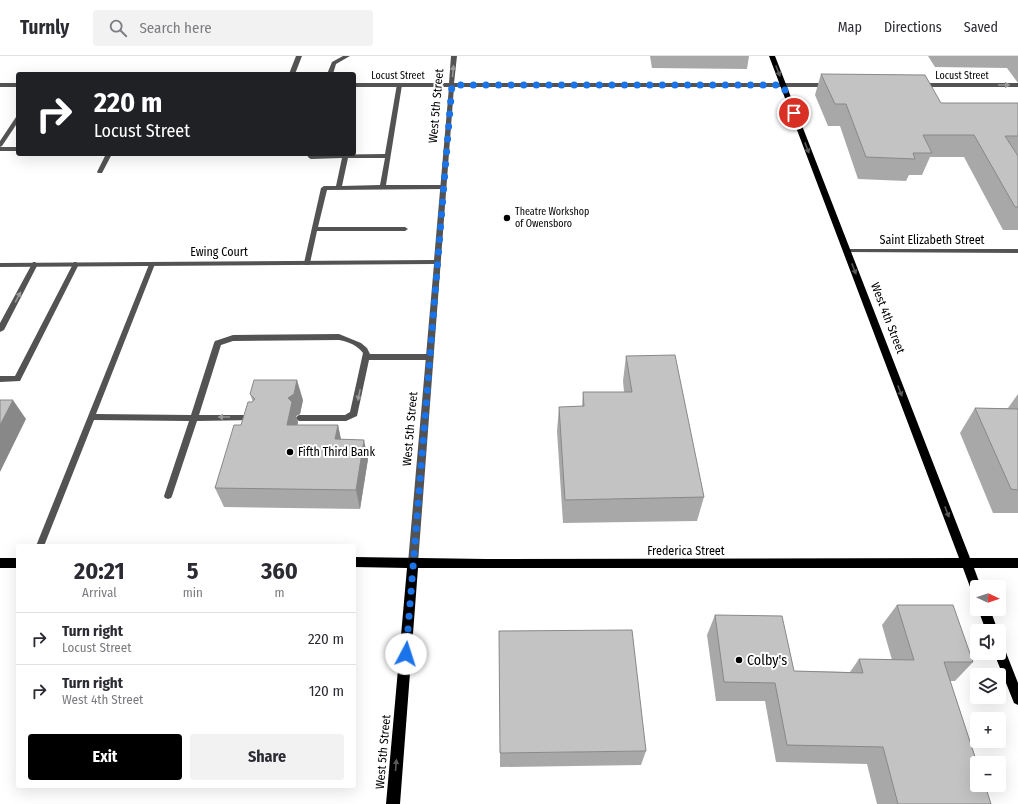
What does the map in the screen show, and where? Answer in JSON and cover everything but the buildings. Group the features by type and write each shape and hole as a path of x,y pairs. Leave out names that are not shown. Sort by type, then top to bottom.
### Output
{"main road":[{"name":"West 4th Street","path":"772,56 973,580"},
{"name":"Frederica Street","path":"356,562 1018,563"},
{"path":"0,563 16,563"},
{"name":"West 5th Street","path":"393,804 413,563"},
{"path":"1003,660 1018,699"}],"street":[{"path":"293,72 299,56"},
{"path":"331,72 334,64 348,56"},
{"name":"West 5th Street","path":"413,563 454,56"},
{"path":"0,85 16,85"},
{"name":"Locust Street","path":"356,85 838,85"},
{"path":"383,187 399,85"},
{"name":"Locust Street","path":"916,85 1018,86"},
{"path":"0,145 16,121"},
{"path":"0,149 16,149"},
{"path":"100,172 108,156"},
{"path":"310,156 388,156"},
{"path":"339,187 345,156"},
{"path":"307,263 324,188 443,187"},
{"path":"315,229 405,229"},
{"name":"Saint Elizabeth Street","path":"847,250 1018,251"},
{"name":"Ewing Court","path":"0,265 437,262"},
{"path":"0,330 35,264"},
{"path":"0,379 17,379 76,264"},
{"path":"41,544 152,264"},
{"path":"168,496 215,348 218,343 225,339 339,337 350,340 364,347 367,353 354,414 346,418 299,418"},
{"path":"366,357 430,357"},
{"path":"92,417 256,418"}],"place":[{"name":"Theatre Workshop of Owensboro","path":"507,218"},
{"name":"Fifth Third Bank","path":"290,452"},
{"name":"Colby's","path":"739,660"}],"route":[{"path":"406,654 452,85 783,85 794,113"}]}
